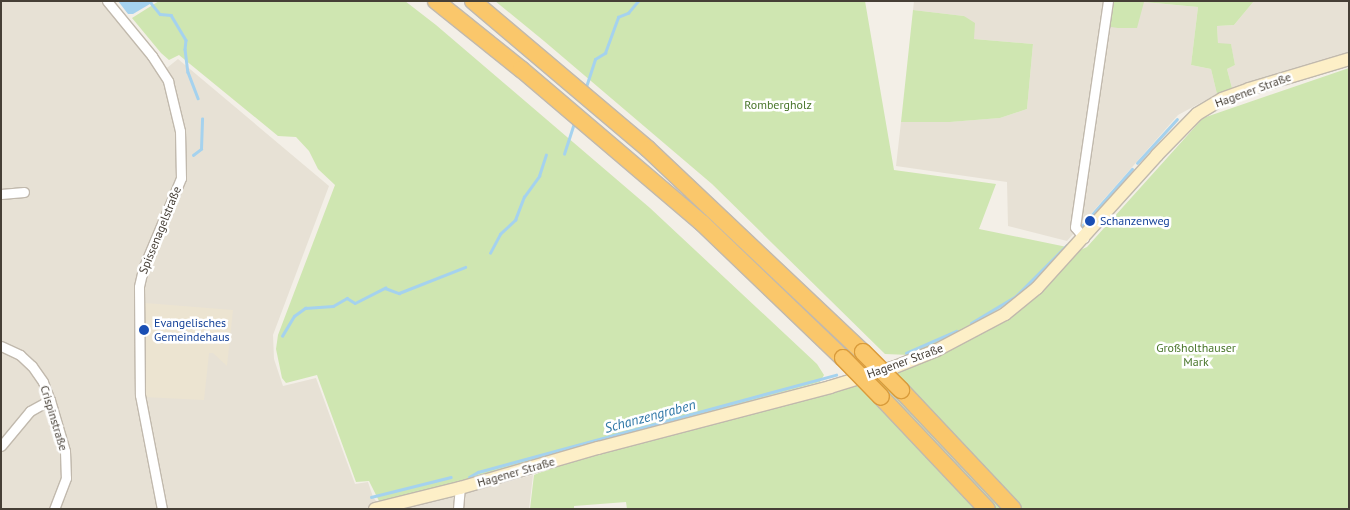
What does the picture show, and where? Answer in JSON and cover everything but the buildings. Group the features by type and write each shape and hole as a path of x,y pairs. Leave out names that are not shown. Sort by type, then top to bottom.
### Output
{"highway":[{"path":"436,1 521,69 702,223 843,358 987,509"},
{"path":"473,1 536,52 648,149 864,352 1014,509"}],"main road":[{"name":"Hagener Straße","path":"374,509 460,488 598,448 830,386 895,367 937,350 1005,314 1037,288 1157,155 1202,110 1222,99 1249,89 1349,59"}],"street":[{"name":"Spissenagelstraße","path":"107,1 152,56 168,81 180,131 182,178 143,269 139,287 140,396 162,509"},
{"path":"1084,238 1075,227 1108,1"},
{"path":"1,194 24,192"},
{"name":"Crispinstraße","path":"1,346 20,355 32,366 43,382 50,400 65,451 66,478 54,509"},
{"path":"1,446 30,411 50,400"},
{"path":"458,509 460,488"}],"shaded area":[{"path":"1,1 107,1 163,71 178,59 329,186 273,335 274,359 283,386 316,378 355,484 368,482 373,497 382,509 1,509"},
{"path":"914,1 1103,1 1099,26 1104,26 1143,2 1198,7 1191,65 1211,69 1217,94 1178,115 1067,241 1008,226 1007,182 896,166 901,122 950,122 1000,118 1027,109 1033,44 974,39 964,16 913,10"},
{"path":"1254,1 1349,1 1349,54 1232,88 1227,69 1235,65 1231,45 1218,44 1217,26 1234,25"},
{"path":"145,303 233,310 227,366 213,353 209,353 204,400 144,397"},
{"path":"533,475 529,509 402,509"}],"green space":[{"path":"159,1 405,1 436,25 650,208 817,364 824,375 820,382 610,439 477,478 379,501 369,481 356,482 317,375 286,383 282,378 276,349 278,335 335,185 318,169 309,151 296,137 278,136 179,55 169,60 161,53 132,18"},
{"name":"Rombergholz","path":"495,1 865,1 894,170 996,184 979,229 1067,247 1038,280 1009,303 958,333 909,355 885,354 712,184"},
{"path":"1108,1 1254,1 1234,25 1217,26 1218,43 1231,44 1235,65 1227,69 1232,88 1217,94 1211,69 1191,65 1198,7 1144,2 1137,28 1118,28 1104,26"},
{"path":"913,10 964,16 975,23 974,39 1033,44 1027,109 1000,118 950,122 901,122"},
{"name":"Großholthauser Mark","path":"1349,68 1349,509 627,509 626,502 574,506 574,509 530,509 534,475 598,448 895,367 1005,314 1069,255 1087,247 1203,118"}],"water":[{"path":"118,1 155,1 133,14 128,14"}],"waterway":[{"path":"586,87 595,59 605,53 618,17 628,13 638,1"},
{"path":"151,3 160,14 171,15 186,40 185,49 188,72 198,98"},
{"path":"193,155 201,149 202,119"},
{"name":"Schanzengraben","path":"1137,163 1177,119"},
{"path":"564,154 575,121"},
{"path":"490,253 500,234 515,220 524,197 539,176 546,155"},
{"name":"Schanzengraben","path":"1081,227 1132,169"},
{"name":"Schanzengraben","path":"971,323 1016,296 1067,245"},
{"path":"282,336 294,316 305,308 333,306 347,298 355,303 385,288 399,293 465,267"},
{"name":"Schanzengraben","path":"906,353 956,331"},
{"name":"Schanzengraben","path":"469,477 478,472 836,375"},
{"name":"Schanzengraben","path":"371,497 451,477"}],"place":[{"name":"Schanzenweg","path":"1090,221"},
{"name":"Evangelisches Gemeindehaus","path":"144,330"}]}
